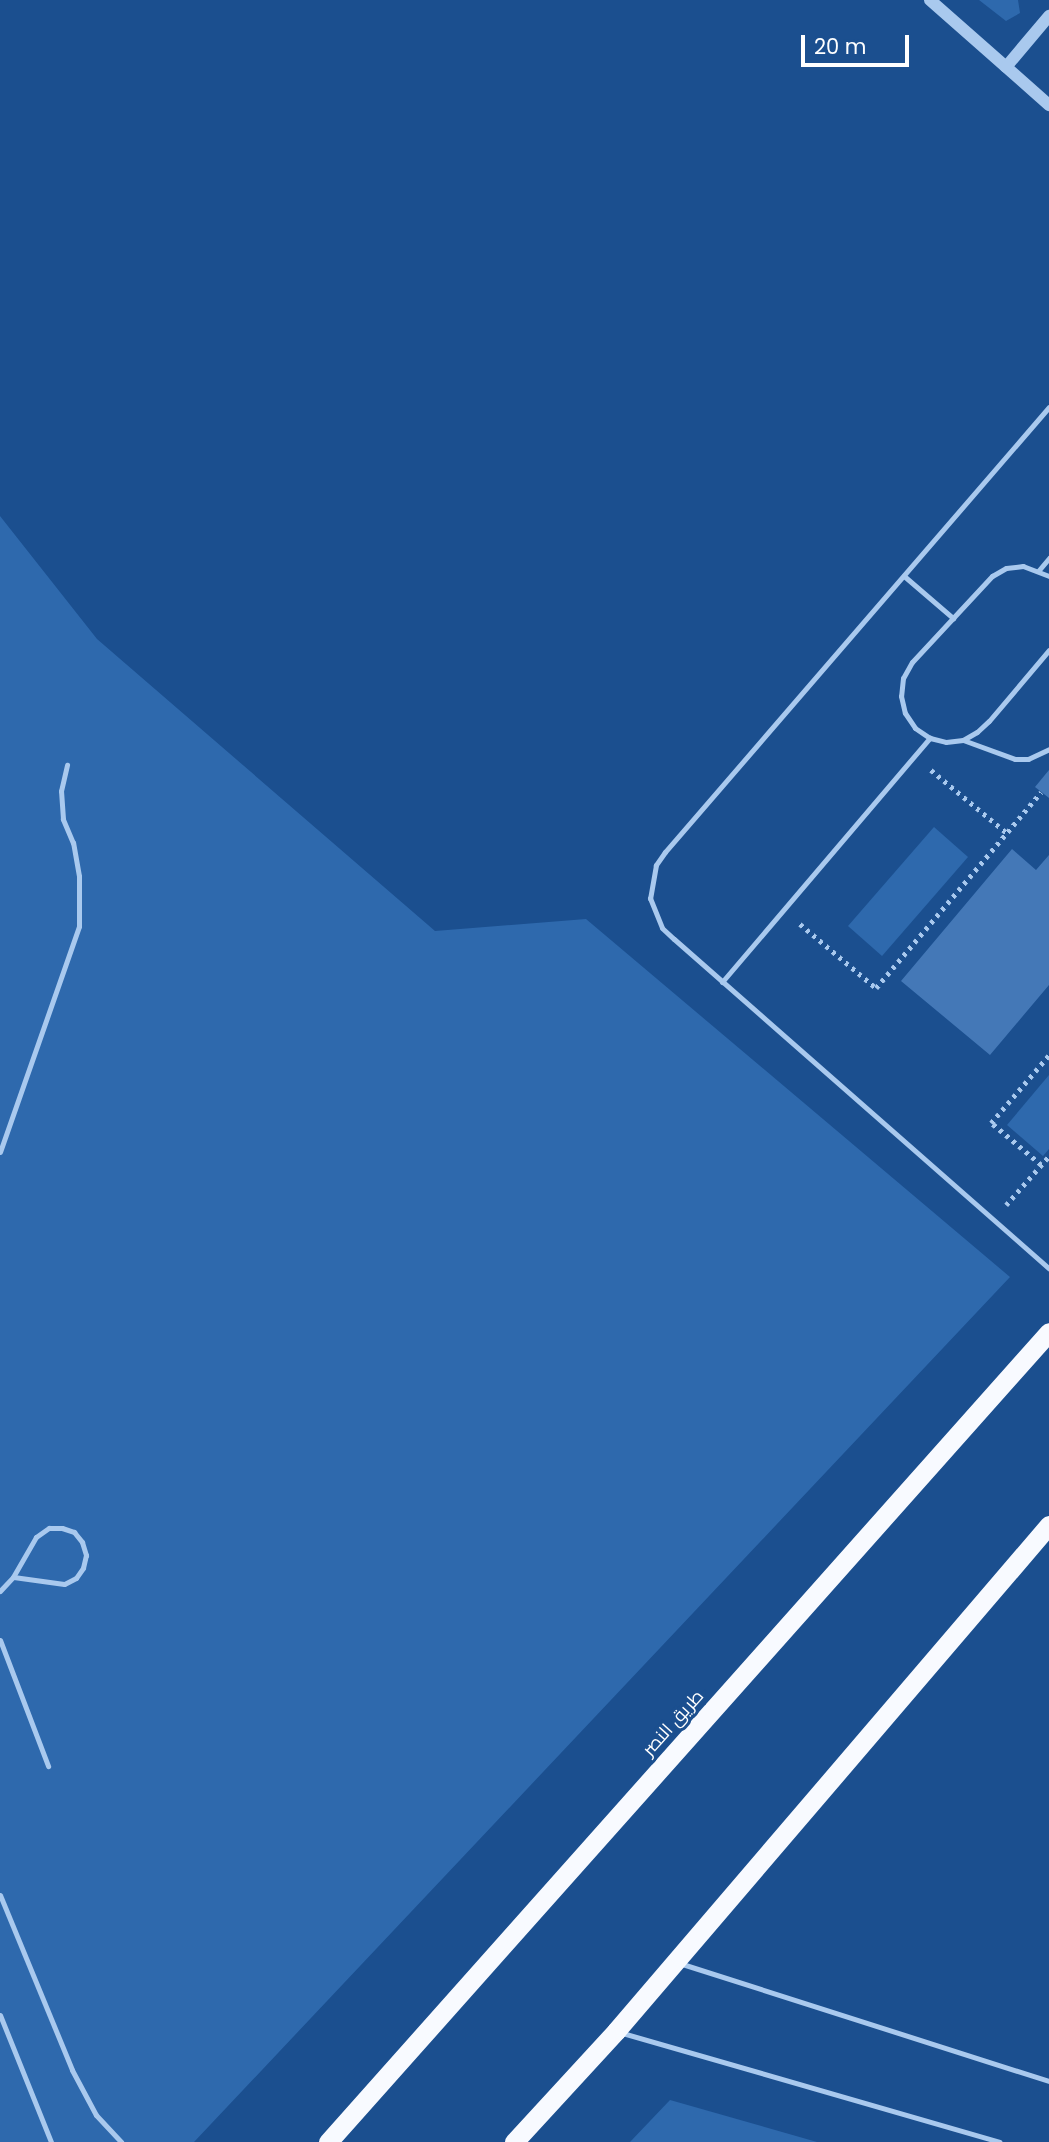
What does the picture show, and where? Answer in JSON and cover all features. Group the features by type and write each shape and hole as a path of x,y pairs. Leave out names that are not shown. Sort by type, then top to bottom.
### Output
{"highway":[{"name":"طريق النصر","path":"328,2142 1049,1332"},
{"path":"514,2142 616,2031 1049,1525"}],"street":[{"path":"930,0 1049,105"},
{"path":"1006,67 1049,16"}],"lane":[{"path":"1049,407 656,865 650,898 662,928 1049,1268"},
{"path":"1039,570 1049,558"},
{"path":"1049,576 1039,570 1015,567 992,576 912,662 903,678 901,696 905,713 915,728 930,738 946,742 962,740 989,721 1049,650"},
{"path":"904,576 953,618"},
{"path":"722,982 930,738"},
{"path":"962,740 1015,760 1028,759 1049,749"},
{"path":"0,1152 79,926 79,876 73,844 63,819 61,791 67,765"},
{"path":"0,1591 13,1577 36,1536 49,1528 74,1532 82,1542 86,1555 76,1578 64,1584 13,1577"},
{"path":"0,1640 48,1766"},
{"path":"0,1895 72,2070 96,2115 121,2142"},
{"path":"675,1962 1049,2081"},
{"path":"0,2015 51,2142"},
{"path":"616,2031 999,2142"}],"path":[{"path":"914,756 1007,833"},
{"path":"783,910 876,988 1041,792"},
{"path":"1041,1166 991,1123 1049,1055"},
{"path":"994,1219 1049,1156"}],"shaded area":[{"path":"979,0 1018,0 1020,13 1006,21"},
{"path":"0,516 97,639 435,931 586,919 1010,1277 194,2142 0,2142"},
{"path":"934,827 968,857 882,956 848,926"},
{"path":"1049,1075 1049,1149 1043,1156 1007,1125"},
{"path":"670,2100 817,2142 630,2142"}],"building":[{"path":"1049,770 1049,798 1035,787"},
{"path":"1012,849 1036,870 1049,855 1049,985 990,1055 901,981"}]}
